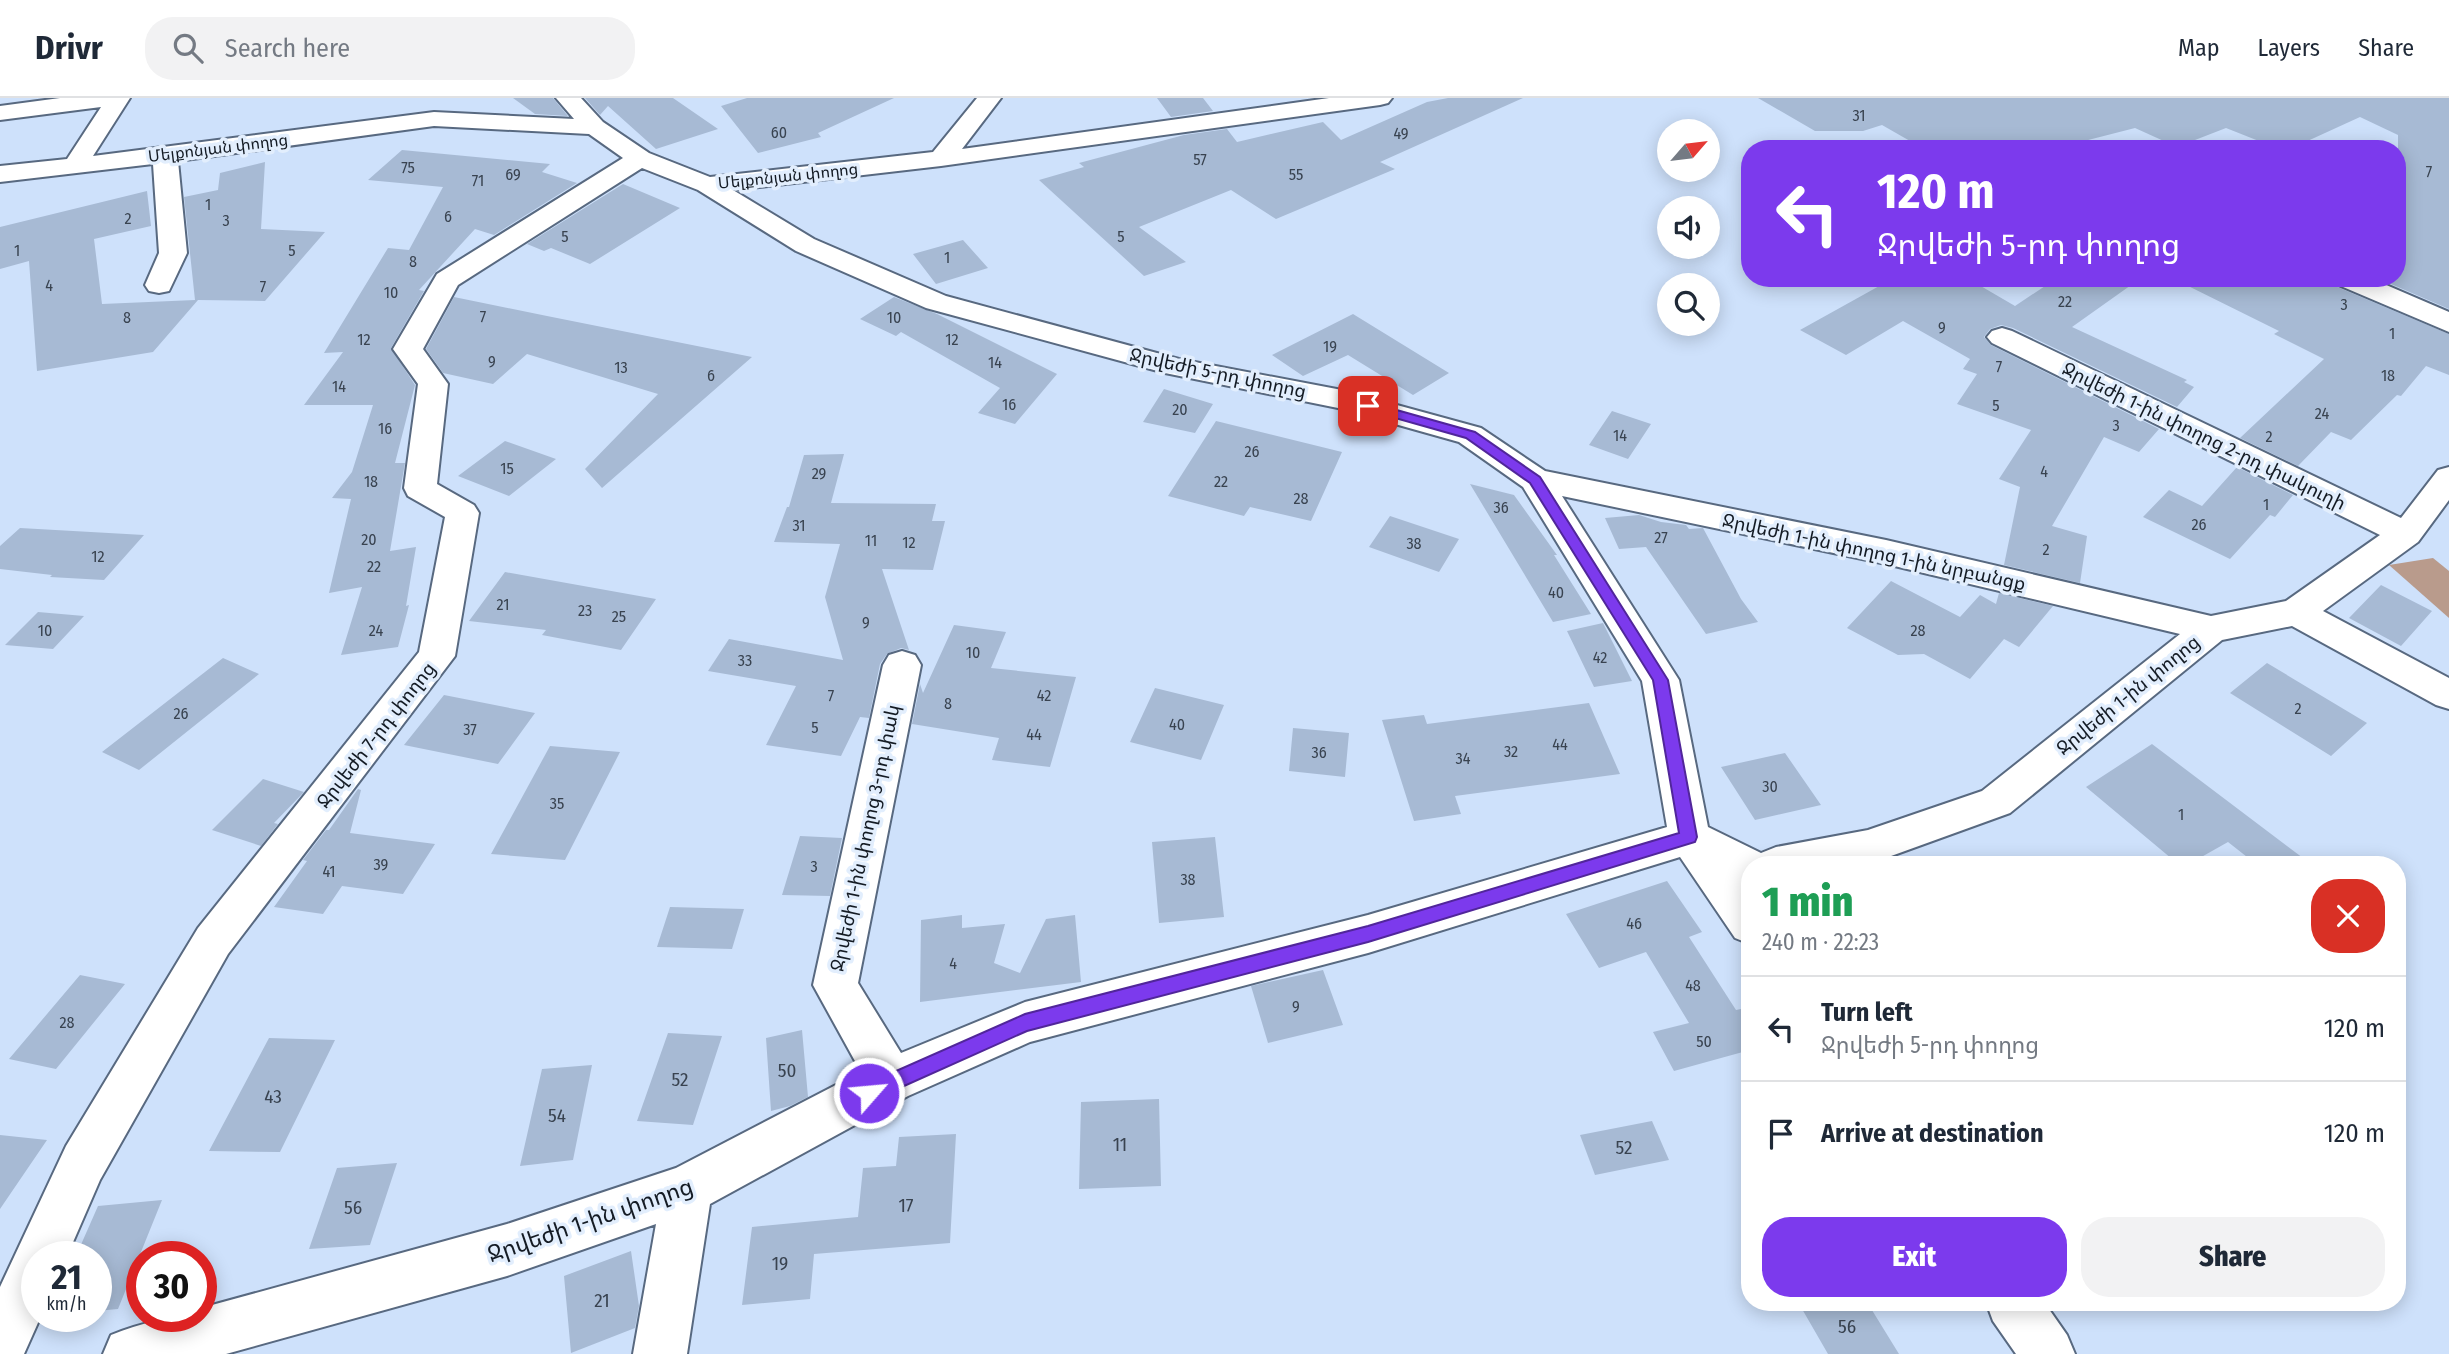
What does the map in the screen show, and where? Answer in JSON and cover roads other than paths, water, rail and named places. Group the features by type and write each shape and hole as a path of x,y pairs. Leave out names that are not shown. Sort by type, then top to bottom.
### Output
{"street":[{"path":"0,113 115,98"},
{"path":"75,165 115,98"},
{"path":"568,98 595,127"},
{"path":"941,159 989,98"},
{"name":"Մելքոնյան փողոց","path":"5,185 44,169 434,119 595,127 640,158 707,185 941,159 1380,98"},
{"path":"387,102 434,119"},
{"path":"159,285 173,253 165,155"},
{"name":"Ջրվեժի 7-րդ փողոց","path":"48,1241 83,1163 213,941 437,656 462,513 420,488 433,384 408,349 447,280 640,158"},
{"name":"Ջրվեժի 5-րդ փողոց","path":"707,185 805,245 936,302 1176,367 1342,399 1470,435 1535,480 1660,680 1689,837 1741,912"},
{"path":"2367,287 2449,323"},
{"name":"Ջրվեժի 1-ին փողոց 2-րդ փակուղի","path":"2002,337 2406,534"},
{"name":"Ջրվեժի 1-ին փողոց","path":"1820,856 1869,847 1996,802 2211,629 2296,612 2406,534 2449,477"},
{"name":"Ջրվեժի 1-ին փողոց 1-ին նրբանցք","path":"1535,480 1886,552 2211,629"},
{"path":"2296,612 2449,695"},
{"name":"Ջրվեժի 1-ին փողոց 3-րդ փակ","path":"891,1080 835,985 902,665"},
{"path":"1689,837 1741,863"},
{"name":"Ջրվեժի 1-ին փողոց","path":"130,1354 507,1250 687,1189 891,1080 1025,1023 1368,934 1689,837"},
{"path":"660,1354 687,1189"},
{"path":"0,1347 21,1300"},
{"path":"2018,1311 2048,1354"}]}
